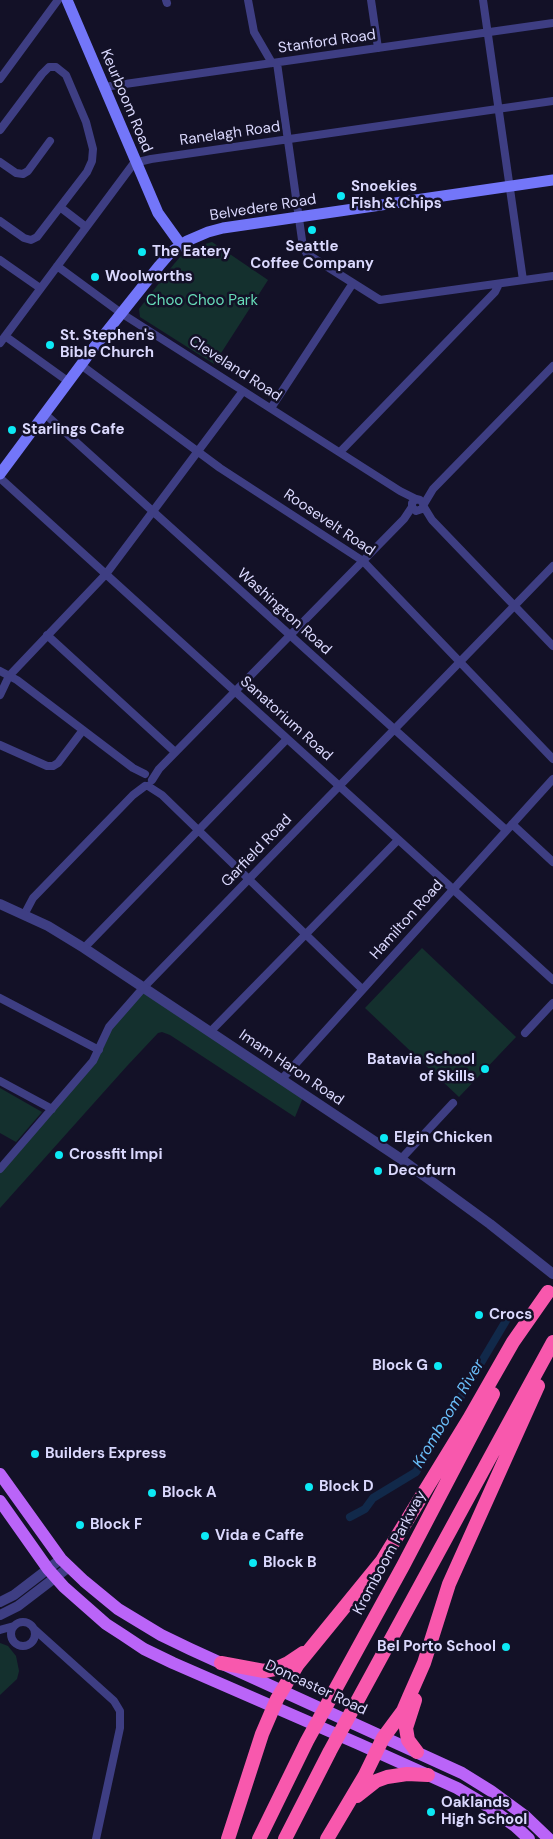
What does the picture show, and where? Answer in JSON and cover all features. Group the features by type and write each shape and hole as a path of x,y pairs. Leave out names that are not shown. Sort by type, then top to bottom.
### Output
{"highway":[{"path":"228,1839 273,1706 298,1664 360,1591 388,1554 513,1342 550,1288"},
{"name":"Kromboom Parkway","path":"259,1839 307,1741 403,1566 550,1288"},
{"path":"285,1839 330,1751 553,1342"},
{"path":"417,1752 408,1740 406,1728 449,1584 553,1356"},
{"path":"221,1663 264,1671 275,1669 297,1658 314,1644"},
{"path":"327,1839 350,1802 383,1738 403,1711 424,1663"},
{"path":"350,1802 368,1786 387,1777 428,1774"}],"main road":[{"name":"Keurboom Road","path":"67,0 158,214 178,247"},
{"name":"Belvedere Road","path":"0,476 81,365 159,266 178,247 200,235 217,229 553,180"},
{"name":"Doncaster Road","path":"0,1474 65,1564 111,1603 134,1619 221,1663 462,1773 492,1791 549,1839"},
{"path":"0,1501 52,1573 77,1599 106,1624 144,1648 218,1683 428,1774 484,1804 515,1826 529,1839"}],"street":[{"path":"0,79 58,0"},
{"path":"248,0 254,32 275,63 305,252 375,297 384,300 553,276"},
{"path":"371,0 378,48"},
{"path":"483,0 523,280"},
{"name":"Stanford Road","path":"104,87 553,23"},
{"path":"0,130 46,69 56,67 64,73 86,122 93,156 91,165 39,235 31,240 20,236 0,221"},
{"name":"Ranelagh Road","path":"136,162 553,101"},
{"path":"0,162 16,174 23,174 28,171 50,142"},
{"path":"0,343 132,164 136,162"},
{"path":"62,206 87,225"},
{"path":"0,260 40,288"},
{"name":"Cleveland Road","path":"57,266 121,313 400,491 418,505 553,646"},
{"path":"271,408 353,283"},
{"path":"340,452 495,292 499,284"},
{"path":"6,336 69,382"},
{"name":"Roosevelt Road","path":"81,365 198,452 363,561 553,759"},
{"path":"24,915 33,898 553,366"},
{"path":"0,695 9,676 106,574 243,391"},
{"name":"Washington Road","path":"45,414 394,730 553,862"},
{"name":"Sanatorium Road","path":"0,476 553,980"},
{"name":"Garfield Road","path":"0,1169 93,1061 109,1027 144,987 553,566"},
{"path":"47,635 175,752"},
{"path":"0,672 17,680 133,768 362,989"},
{"path":"0,745 47,766 53,766 58,763 83,730"},
{"path":"84,948 288,739"},
{"name":"Hamilton Road","path":"281,1080 553,779"},
{"path":"210,1032 398,840"},
{"name":"Imam Haron Road","path":"0,904 62,934 144,987 401,1159 490,1224 553,1274"},
{"path":"0,998 99,1050"},
{"path":"525,1033 553,1003"},
{"path":"0,1081 52,1109"},
{"path":"401,1159 454,1103"},
{"path":"0,1602 65,1564"},
{"path":"0,1615 18,1606 52,1573"},
{"path":"0,1630 27,1622 114,1701 120,1711 120,1728 96,1839"},
{"path":"12,1639 14,1626"},
{"path":"32,1642 35,1637 34,1629"},
{"path":"0,1635 24,1646 32,1642 41,1642 58,1652"}],"green space":[{"name":"Choo Choo Park","path":"212,242 268,280 214,364 140,317 139,309 181,256 195,247"},
{"path":"422,948 516,1037 459,1097 365,1008"},
{"path":"144,987 304,1095 295,1117 170,1035 162,1032 158,1033 0,1208 0,1169 93,1061 106,1033"},
{"path":"0,1088 42,1112 16,1142 0,1133"},
{"path":"0,1643 8,1646 16,1656 19,1671 17,1679 0,1695"}],"waterway":[{"name":"Kromboom River","path":"350,1517 365,1509 373,1498 416,1472 510,1314"}],"place":[{"name":"Snoekies Fish & Chips","path":"341,196"},
{"name":"Seattle Coffee Company","path":"312,230"},
{"name":"The Eatery","path":"142,252"},
{"name":"Woolworths","path":"95,277"},
{"name":"St. Stephen's Bible Church","path":"50,345"},
{"name":"Starlings Cafe","path":"12,430"},
{"name":"Batavia School of Skills","path":"485,1069"},
{"name":"Elgin Chicken","path":"384,1138"},
{"name":"Crossfit Impi","path":"59,1155"},
{"name":"Decofurn","path":"378,1171"},
{"name":"Crocs","path":"479,1315"},
{"name":"Block G","path":"438,1366"},
{"name":"Builders Express","path":"35,1454"},
{"name":"Block D","path":"309,1487"},
{"name":"Block A","path":"152,1493"},
{"name":"Block F","path":"80,1525"},
{"name":"Vida e Caffe","path":"205,1536"},
{"name":"Block B","path":"253,1563"},
{"name":"Bel Porto School","path":"506,1647"},
{"name":"Oaklands High School","path":"431,1812"}]}
